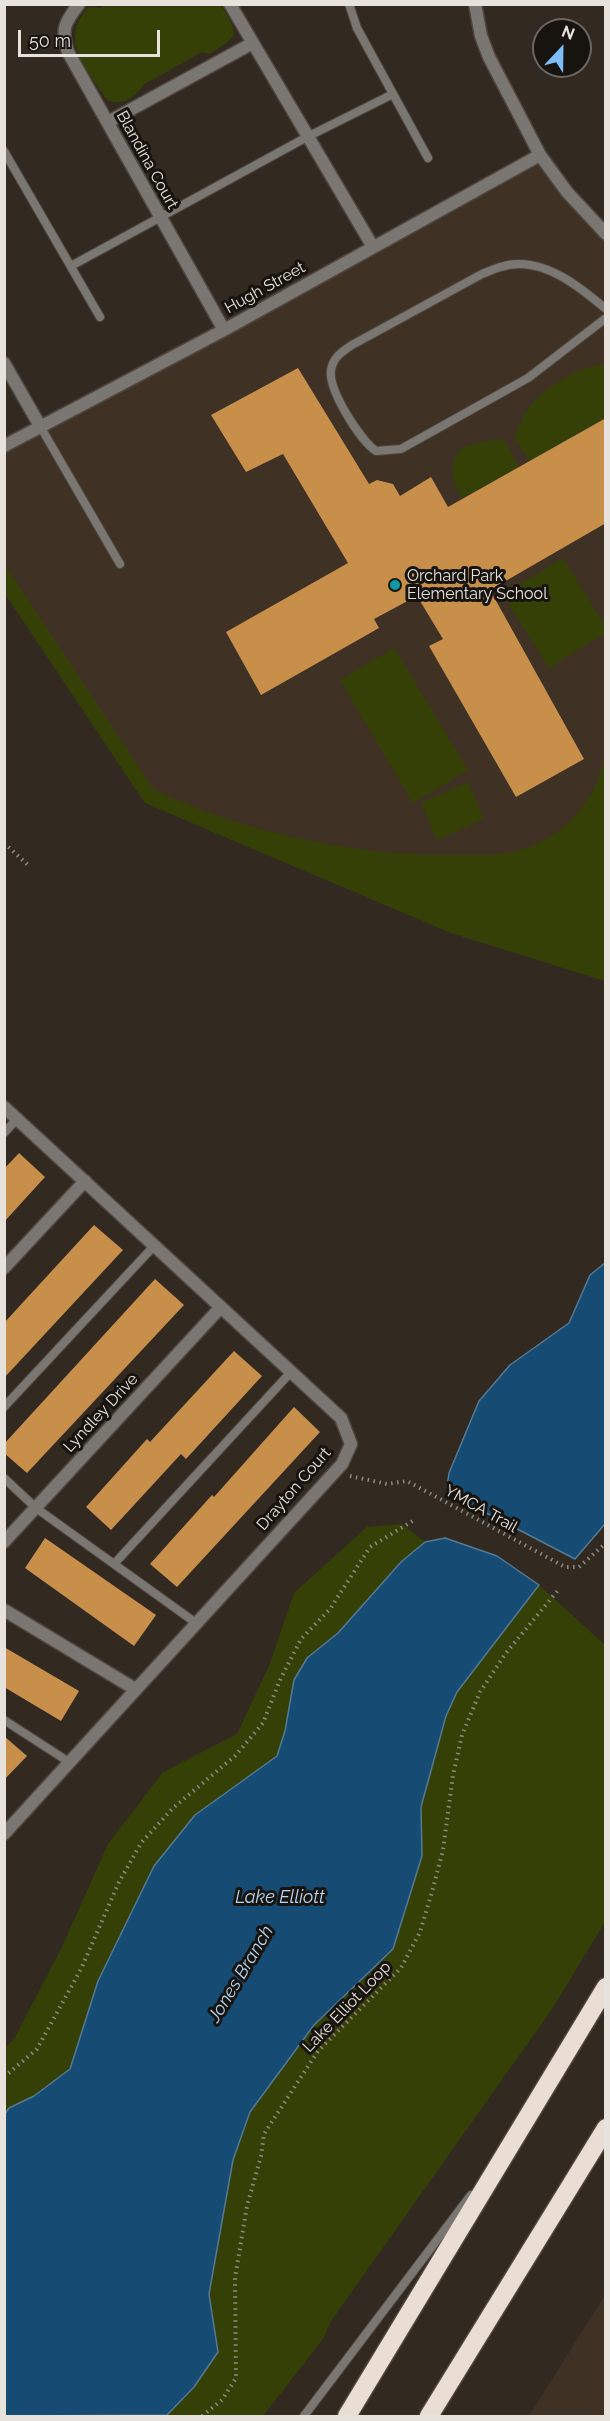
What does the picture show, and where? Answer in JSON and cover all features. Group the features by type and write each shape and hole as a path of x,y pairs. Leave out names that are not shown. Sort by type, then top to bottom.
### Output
{"highway":[{"path":"347,2416 606,1987"},
{"path":"429,2416 606,2128"}],"street":[{"name":"Blandina Court","path":"79,4 66,21 63,36 68,52 224,330"},
{"path":"230,4 251,44 373,247"},
{"path":"475,4 489,57 540,155 567,192 606,234"},
{"path":"108,122 251,44"},
{"name":"Hugh Street","path":"4,447 224,330 540,155"},
{"path":"4,363 40,426"},
{"name":"Drayton Court","path":"4,1107 341,1418 351,1444 342,1464 4,1834"},
{"path":"4,1268 85,1181"},
{"name":"Lyndley Drive","path":"4,1542 221,1307"},
{"path":"4,1610 135,1689"}],"lane":[{"path":"349,4 357,28 428,158"},
{"path":"71,266 307,137 393,94"},
{"path":"4,151 100,317"},
{"path":"606,309 579,287 537,266 518,264 500,267 482,274 336,356 331,370 333,388 366,444 376,452 401,449 528,378 606,318"},
{"path":"40,426 120,564"},
{"path":"4,1133 17,1119"},
{"path":"4,1407 154,1246"},
{"path":"114,1564 291,1372"},
{"path":"4,1478 36,1508 196,1623"},
{"path":"4,1720 69,1762"},
{"path":"304,2416 449,2223 506,2152"}],"path":[{"path":"4,843 28,865"},
{"name":"YMCA Trail","path":"335,1471 360,1480 387,1484 407,1481 565,1567 579,1567 606,1543"},
{"path":"4,2077 36,2049 81,1969 103,1916 141,1843 173,1808 235,1756 263,1723 280,1680 302,1639 330,1609 370,1547 416,1519"},
{"name":"Lake Elliot Loop","path":"202,2416 222,2400 236,2378 236,2278 247,2206 261,2156 264,2134 318,2051 401,1968 420,1932 443,1850 453,1774 462,1735 480,1692 506,1653 559,1589"}],"shaded area":[{"path":"540,155 605,234 605,981 451,933 145,803 5,593 4,447"},
{"path":"605,2295 605,2416 529,2416"}],"green space":[{"path":"106,5 221,5 234,29 234,34 227,43 209,54 202,52 143,85 128,100 112,102 107,100 85,66 76,43 76,31 80,19 89,7 100,8"},
{"path":"605,365 605,418 530,461 514,437 529,407 543,393 572,374"},
{"path":"497,439 505,441 519,467 462,498 453,478 453,467 462,447"},
{"path":"563,558 605,626 605,633 549,668 503,595"},
{"path":"5,565 153,789 224,818 299,838 375,851 452,855 512,852 551,836 578,813 597,783 605,749 605,981 451,933 145,803 5,594"},
{"path":"394,648 468,770 413,803 340,680"},
{"path":"468,782 484,819 437,840 421,803"},
{"path":"402,1524 425,1542 401,1562 338,1633 307,1658 277,1756 195,1815 98,1981 70,2069 34,2096 9,2108 5,2114 5,2048 14,2039 61,1949 108,1844 163,1772 237,1734 269,1666 294,1593 367,1527"},
{"path":"539,1585 605,1645 605,1922 552,2009 331,2321 323,2339 263,2416 164,2416 168,2415 218,2352 209,2294 233,2160 251,2112 314,2025 371,1972 422,1856 421,1807 446,1716 457,1692"}],"water":[{"path":"605,1263 605,1524 575,1559 471,1505 447,1487 449,1473 479,1401 510,1365 569,1323 590,1275"},
{"name":"Lake Elliott","path":"445,1538 497,1556 539,1585 457,1692 446,1716 421,1807 422,1856 393,1949 314,2025 250,2112 233,2160 209,2294 218,2352 194,2387 167,2415 5,2416 5,2114 9,2108 34,2096 70,2069 98,1981 154,1866 195,1815 277,1756 285,1731 294,1680 307,1658 338,1633 401,1562 425,1542"}],"building":[{"name":"Orchard Park Elementary School","path":"298,368 369,484 377,480 393,484 400,496 431,477 448,507 606,418 606,523 490,590 584,759 516,797 429,646 443,639 417,596 374,619 379,628 261,695 226,632 348,563 283,454 246,472 211,415"},
{"path":"19,1153 45,1177 4,1222 4,1169"},
{"path":"94,1225 123,1250 4,1378 4,1323"},
{"path":"155,1279 184,1305 27,1473 4,1453 4,1444"},
{"path":"234,1351 262,1376 186,1459 181,1454 111,1530 86,1507 147,1439 150,1442"},
{"path":"294,1407 320,1432 177,1587 150,1564 212,1495 214,1497"},
{"path":"45,1538 156,1615 134,1646 25,1568"},
{"path":"4,1647 79,1691 61,1721 4,1687"},
{"path":"4,1736 27,1756 4,1780"}],"place":[{"name":"Orchard Park Elementary School","path":"395,585"}],"water label":[{"name":"Jones Branch","path":"241,1974"}]}
